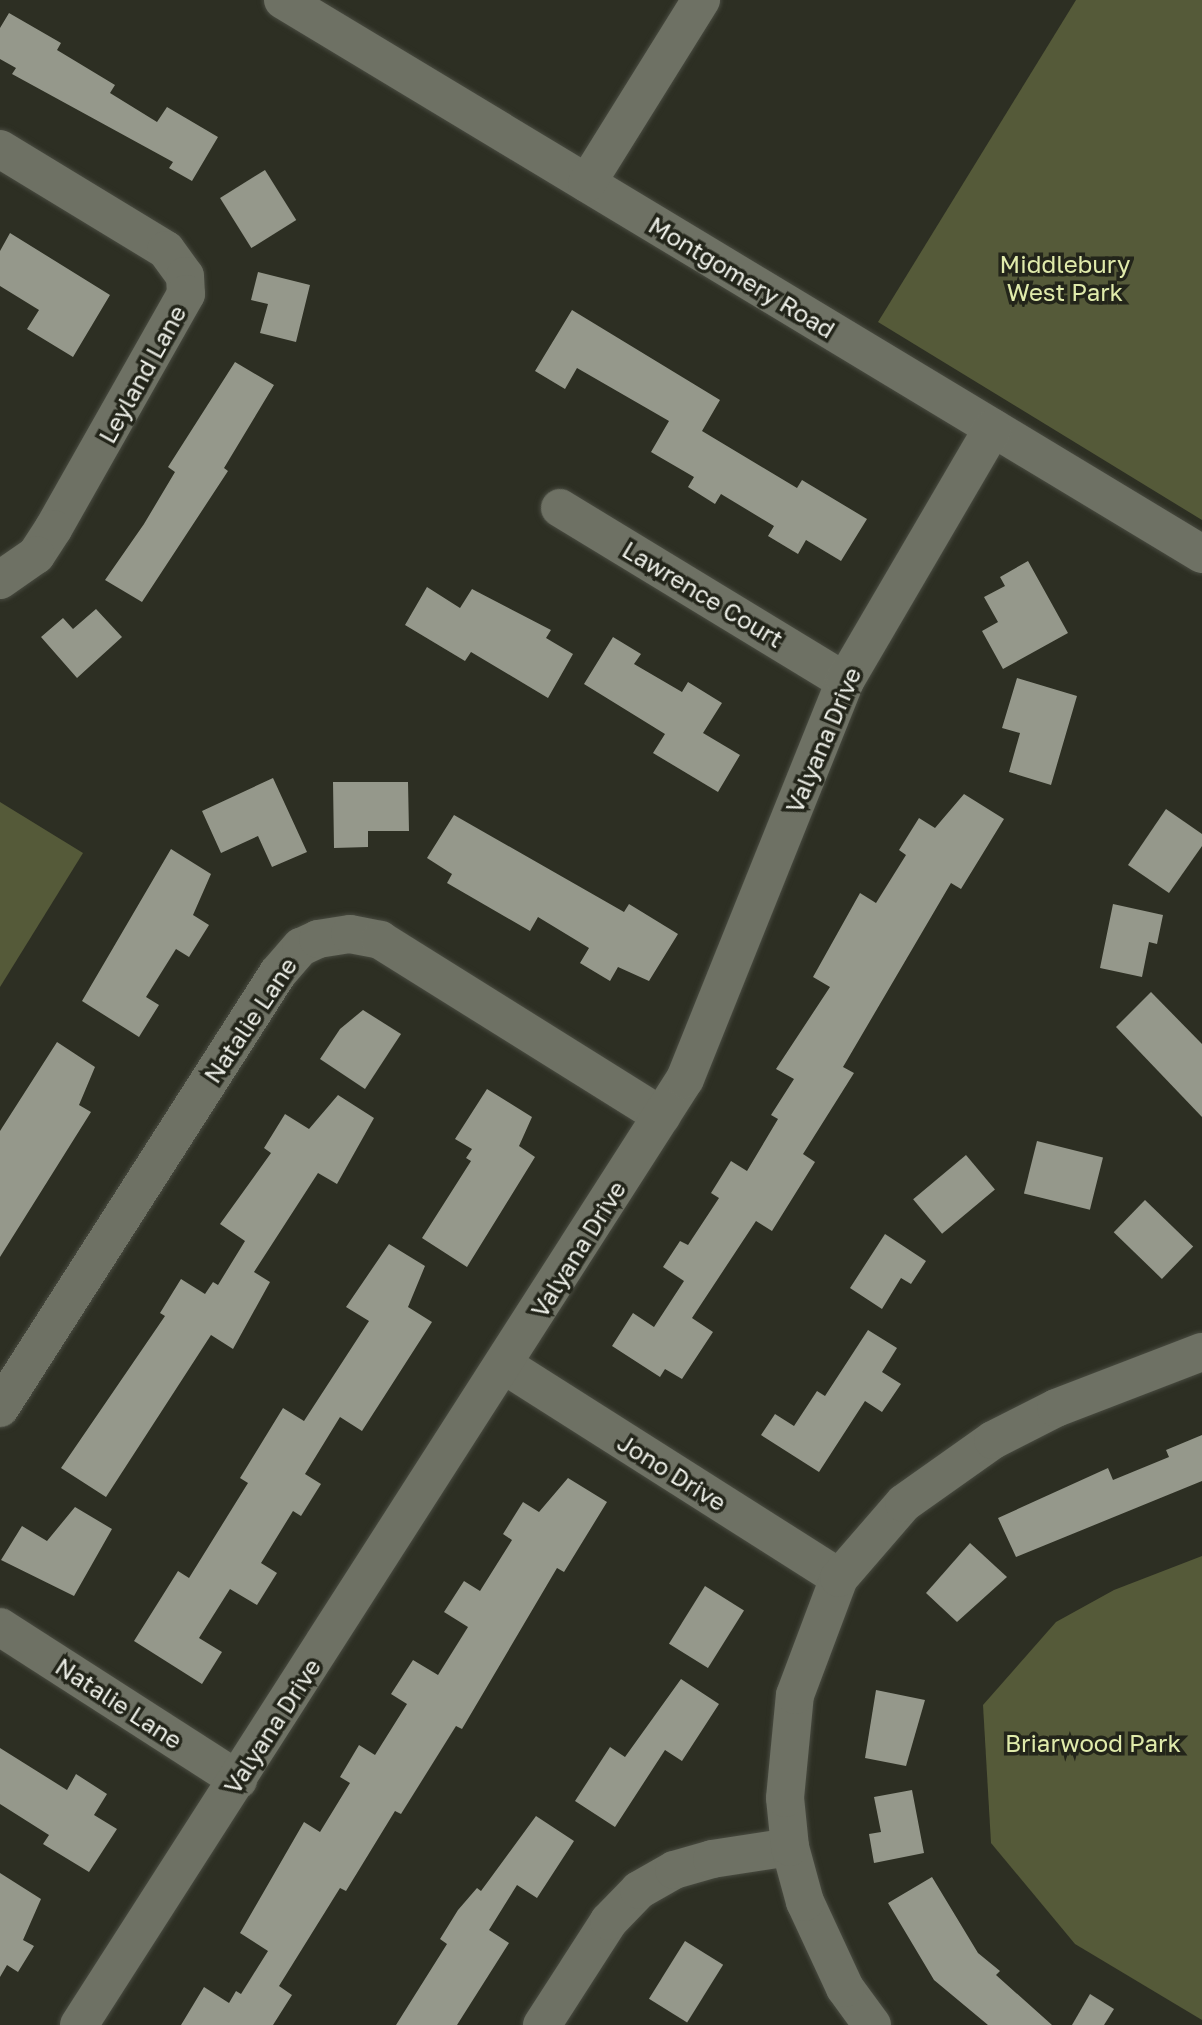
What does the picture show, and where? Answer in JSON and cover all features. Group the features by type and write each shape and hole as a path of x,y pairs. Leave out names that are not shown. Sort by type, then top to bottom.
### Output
{"street":[{"name":"Montgomery Road","path":"283,0 1202,554"},
{"path":"587,183 701,0"},
{"name":"Leyland Lane","path":"0,149 166,250 185,276 186,294 36,555 0,580"},
{"name":"Valyana Drive","path":"79,2025 662,1116 698,1050 845,681 993,428"},
{"name":"Lawrence Court","path":"560,508 845,681"},
{"name":"Natalie Lane","path":"0,1408 278,973 301,947 318,939 350,934 380,940 662,1116"},
{"path":"872,2025 823,1946 790,1847 786,1746 795,1695 839,1578 904,1503 993,1440 1056,1408 1202,1353"},
{"name":"Jono Drive","path":"504,1365 839,1578"},
{"name":"Natalie Lane","path":"0,1627 238,1780"},
{"path":"542,2025 609,1921 639,1890 674,1870 712,1859 790,1847"}],"green space":[{"name":"Middlebury West Park","path":"1076,0 1202,0 1202,520 878,322"},
{"path":"0,802 83,853 0,987"},
{"name":"Briarwood Park","path":"1202,1556 1202,2020 1075,1944 991,1843 983,1705 1056,1622 1114,1590"}],"building":[{"path":"9,13 61,43 57,50 115,85 110,93 157,122 167,107 218,137 192,181 169,168 173,162 12,74 16,68 0,59 0,28"},
{"path":"265,170 296,220 251,248 220,198"},
{"path":"10,233 110,295 73,357 27,329 39,310 0,286 0,251"},
{"path":"258,272 310,285 296,342 260,333 268,304 251,300"},
{"path":"572,310 720,400 702,431 797,488 802,480 867,519 841,561 806,540 798,554 768,536 774,526 721,494 715,504 688,487 694,477 651,452 669,421 577,368 565,389 535,371"},
{"path":"235,362 274,385 224,468 228,471 142,602 105,580 144,524 175,472 168,467"},
{"path":"1028,561 1068,633 1003,669 982,631 998,622 984,597 1005,586 1000,577"},
{"path":"427,587 460,608 472,589 551,630 546,638 573,654 548,698 471,652 465,661 405,625"},
{"path":"96,609 122,637 77,678 41,637 63,618 73,629"},
{"path":"613,637 641,654 634,664 682,692 688,682 722,703 703,733 740,755 718,792 653,753 665,734 584,684"},
{"path":"1017,678 1077,696 1051,785 1009,772 1020,733 1002,728"},
{"path":"273,778 307,852 272,867 258,836 221,853 202,811"},
{"path":"333,782 408,782 409,831 368,831 368,847 334,848"},
{"path":"964,794 1004,819 961,889 951,883 843,1067 854,1073 803,1154 815,1162 772,1231 756,1221 692,1318 713,1332 682,1379 665,1369 660,1377 612,1346 633,1313 654,1327 684,1281 663,1267 680,1241 688,1245 719,1198 711,1193 731,1161 747,1171 778,1119 771,1115 794,1079 776,1069 830,987 813,977 860,893 876,903 906,855 899,850 919,818 935,828"},
{"path":"1166,809 1202,834 1202,846 1169,893 1128,865"},
{"path":"454,815 624,912 629,904 678,934 649,981 618,967 610,981 580,963 589,948 538,917 530,931 447,883 452,874 427,858"},
{"path":"171,849 211,874 193,915 209,925 189,957 176,949 146,997 159,1005 139,1037 82,1001"},
{"path":"1113,904 1163,915 1157,944 1149,942 1142,977 1100,968"},
{"path":"1151,992 1202,1044 1202,1117 1116,1027"},
{"path":"363,1010 401,1034 365,1089 320,1059 340,1029"},
{"path":"57,1042 95,1067 79,1105 91,1112 0,1257 0,1131"},
{"path":"487,1089 532,1117 519,1146 535,1157 467,1267 422,1238 471,1161 466,1158 472,1149 455,1139"},
{"path":"338,1095 374,1118 337,1184 318,1173 254,1272 270,1282 233,1349 211,1335 106,1497 61,1468 165,1316 160,1313 181,1279 205,1294 213,1282 218,1285 245,1241 220,1224 271,1153 264,1148 285,1114 309,1129"},
{"path":"1037,1141 1103,1157 1090,1210 1024,1193"},
{"path":"966,1155 995,1189 942,1234 913,1199"},
{"path":"1145,1200 1193,1247 1162,1279 1114,1232"},
{"path":"885,1234 926,1261 911,1284 901,1278 882,1309 850,1288"},
{"path":"389,1244 425,1266 408,1307 432,1322 362,1431 340,1417 305,1474 321,1484 301,1516 293,1511 261,1563 277,1573 257,1605 230,1589 199,1638 222,1652 202,1684 134,1641 178,1571 189,1578 248,1483 240,1478 283,1408 304,1421 369,1321 346,1307"},
{"path":"868,1330 897,1348 882,1372 901,1384 882,1412 865,1401 819,1472 761,1435 775,1414 794,1426 817,1391 825,1396"},
{"path":"1202,1435 1202,1481 1016,1557 998,1518 1108,1468 1113,1480 1169,1457 1166,1450"},
{"path":"568,1478 607,1502 564,1572 557,1568 462,1729 456,1726 401,1814 395,1811 346,1891 340,1888 279,1986 292,1995 273,2025 181,2025 204,1987 229,2003 236,1991 241,1994 268,1951 240,1933 304,1822 320,1832 350,1783 340,1777 359,1745 375,1755 407,1704 391,1694 413,1660 438,1675 468,1627 444,1612 464,1581 480,1591 512,1540 503,1534 523,1502 539,1512"},
{"path":"75,1507 112,1529 74,1596 1,1560 22,1526 47,1541"},
{"path":"970,1543 1007,1577 957,1622 926,1593"},
{"path":"705,1586 744,1610 708,1668 669,1644"},
{"path":"681,1679 719,1704 682,1761 665,1750 615,1827 575,1801 610,1747 625,1757"},
{"path":"876,1690 925,1700 906,1766 865,1758"},
{"path":"0,1748 67,1790 76,1774 107,1794 94,1815 117,1829 89,1872 43,1844 49,1835 0,1804"},
{"path":"912,1790 924,1853 874,1863 869,1834 881,1832 874,1797"},
{"path":"536,1816 574,1841 537,1898 517,1885 489,1930 509,1943 457,2025 396,2025 447,1944 440,1939 458,1910 477,1888 481,1891"},
{"path":"0,1873 41,1899 23,1940 34,1946 18,1972 7,1965 0,1977"},
{"path":"932,1877 978,1953 1000,1971 996,1975 1052,2025 988,2025 934,1980 888,1903"},
{"path":"685,1941 723,1965 687,2023 649,1999"},
{"path":"1090,1994 1114,2009 1104,2025 1072,2025"}]}
